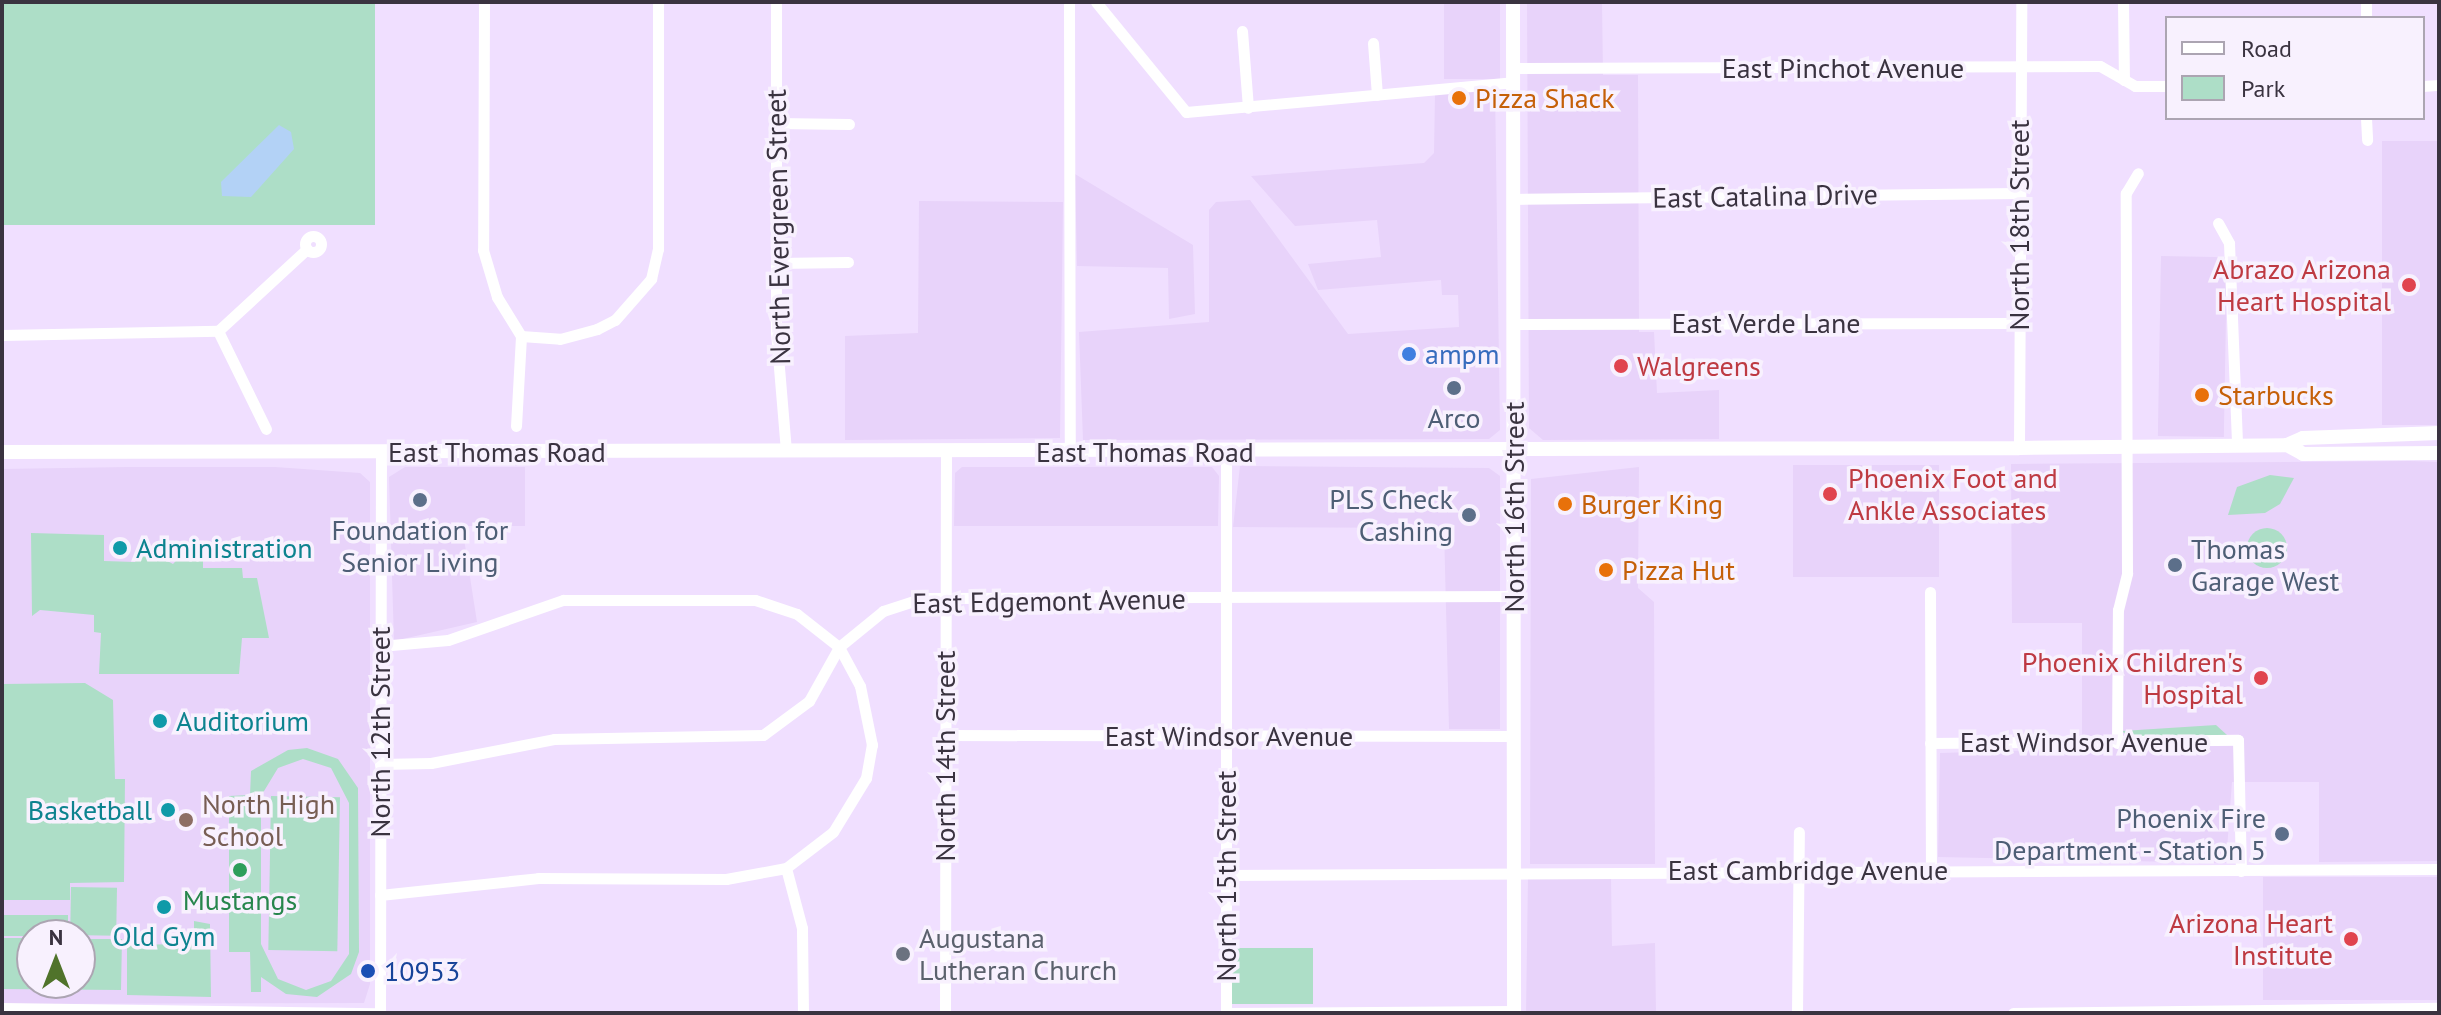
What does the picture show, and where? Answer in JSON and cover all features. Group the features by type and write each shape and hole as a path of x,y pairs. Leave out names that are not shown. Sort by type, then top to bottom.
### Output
{"main road":[{"name":"North 16th Street","path":"1513,2 1514,1012"},
{"name":"East Thomas Road","path":"2,452 1515,452 2287,445 2303,438 2439,433"},
{"name":"East Thomas Road","path":"2287,445 2303,454 2439,453"}],"street":[{"path":"484,2 483,250 497,297 521,336 516,426"},
{"path":"521,336 560,339 597,329 622,314 651,279 658,249 658,2"},
{"name":"North Evergreen Street","path":"776,2 776,263 786,451"},
{"path":"1069,2 1070,452"},
{"name":"East Pinchot Avenue","path":"1096,2 1186,112 1377,95 1513,75 2100,66 2124,80 2165,86"},
{"name":"North 18th Street","path":"2019,448 2021,2"},
{"path":"2123,2 2124,80"},
{"path":"1242,31 1248,108"},
{"path":"1373,43 1377,95"},
{"path":"2366,120 2367,140"},
{"path":"776,123 849,124"},
{"path":"2117,743 2128,447 2126,193 2138,173"},
{"name":"East Catalina Drive","path":"1512,199 2018,193"},
{"path":"2218,223 2229,243 2237,446"},
{"path":"2,335 218,331 307,249"},
{"path":"776,263 848,262"},
{"name":"East Verde Lane","path":"1514,324 2018,323"},
{"path":"218,331 266,429"},
{"name":"North 14th Street","path":"945,1013 946,451"},
{"name":"North 12th Street","path":"378,1013 381,452"},
{"name":"North 15th Street","path":"1226,452 1226,1013"},
{"path":"1930,592 1931,869"},
{"name":"East Edgemont Avenue","path":"839,647 900,602 946,597 1514,596"},
{"path":"380,646 448,640 550,602 740,599 797,614 839,647 870,717 866,778 833,832 786,868 726,879 538,878 380,895"},
{"path":"380,764 449,761 554,739 763,735 809,701 839,647"},
{"name":"East Windsor Avenue","path":"945,735 1513,736"},
{"name":"East Windsor Avenue","path":"1930,743 2238,740 2241,871"},
{"path":"1797,1013 1799,832"},
{"path":"786,868 802,928 803,1013"},
{"name":"East Cambridge Avenue","path":"1225,875 1931,869 2439,869"},
{"path":"2,1008 378,1013"},
{"path":"2013,1013 2439,1008"},
{"path":"1226,1013 1514,1012"}],"shaded area":[{"path":"1444,2 1500,2 1500,79 1444,79"},
{"path":"1527,2 1602,2 1603,75 1638,75 1639,332 1654,332 1657,393 1719,390 1719,439 1543,440 1529,428"},
{"path":"1495,89 1500,430 1489,439 1083,440 1079,332 1209,322 1209,210 1216,202 1250,200 1348,334 1459,327 1458,295 1442,295 1441,280 1318,290 1308,264 1381,257 1377,220 1295,226 1251,176 1424,163 1434,153 1435,93"},
{"name":"Abrazo Arizona Heart Hospital","path":"2382,141 2439,141 2439,425 2382,425"},
{"path":"1075,174 1193,245 1195,314 1169,319 1168,268 1077,266"},
{"path":"919,201 1063,202 1060,438 845,440 845,336 918,333"},
{"path":"2161,256 2227,257 2224,437 2158,436"},
{"name":"Phoenix Children's Hospital","path":"2439,462 2439,861 2319,862 2319,782 2232,782 2226,863 1938,857 1940,753 2082,749 2082,623 2012,623 2011,464"},
{"path":"1793,465 1939,465 1939,577 1793,577"},
{"path":"1240,466 1489,468 1500,476 1500,729 1449,729 1444,528 1233,527"},
{"name":"North High School","path":"275,467 360,473 370,482 370,984 364,1003 2,1004 2,469"},
{"path":"405,467 525,467 525,526 462,526 477,622 394,641 389,477"},
{"path":"962,467 1212,467 1219,476 1218,526 954,526 955,473"},
{"path":"1639,467 1638,588 1654,602 1655,864 1530,864 1531,479"},
{"path":"1611,876 1612,946 1655,943 1656,1013 1526,1013 1528,877"},
{"name":"Arizona Heart Institute","path":"2263,877 2439,877 2439,1000 2263,1000"}],"green space":[{"path":"2,2 375,2 375,225 2,225"},
{"path":"2270,475 2294,478 2280,504 2265,513 2228,515 2237,487"},
{"path":"2267,528 2281,534 2287,548 2281,562 2267,568 2253,562 2247,548 2253,534"},
{"path":"31,533 104,535 104,561 135,562 141,547 173,564 188,548 203,548 203,568 242,568 243,578 257,578 269,638 242,638 239,674 99,674 101,633 94,632 94,615 40,610 32,616"},
{"path":"85,683 113,700 115,779 125,779 124,882 70,883 70,900 2,900 2,684"},
{"path":"2216,725 2227,735 2128,737 2122,731"},
{"path":"307,748 338,759 358,788 359,952 351,974 317,997 286,994 261,977 261,992 251,992 250,952 229,952 229,796 250,795 251,771 288,750","holes":["303,759 331,768 349,803 349,954 331,981 306,990 278,979 261,944 261,796 278,768"]},
{"path":"271,796 340,797 337,951 268,950"},
{"path":"71,887 117,888 116,936 96,935 96,919 70,919"},
{"path":"2,915 68,915 68,919 16,919 16,936 2,936"},
{"path":"194,921 210,924 211,997 127,995 127,945 183,944 183,937 194,938"},
{"path":"2,938 16,938 16,989 2,989"},
{"path":"96,939 122,939 121,990 96,990"},
{"path":"1232,948 1313,948 1313,1004 1232,1004"}],"water":[{"path":"279,125 291,132 294,149 251,197 222,196 221,182"}],"place":[{"name":"Pizza Shack","path":"1459,98"},
{"name":"Abrazo Arizona Heart Hospital","path":"2409,285"},
{"name":"ampm","path":"1409,354"},
{"name":"Walgreens","path":"1621,366"},
{"name":"Arco","path":"1454,388"},
{"name":"Starbucks","path":"2202,395"},
{"name":"Phoenix Foot and Ankle Associates","path":"1830,494"},
{"name":"Foundation for Senior Living","path":"420,500"},
{"name":"Burger King","path":"1565,504"},
{"name":"PLS Check Cashing","path":"1469,515"},
{"name":"Administration","path":"120,548"},
{"name":"Thomas Garage West","path":"2175,565"},
{"name":"Pizza Hut","path":"1606,570"},
{"name":"Phoenix Children's Hospital","path":"2261,678"},
{"name":"Auditorium","path":"160,721"},
{"name":"Basketball","path":"168,810"},
{"name":"North High School","path":"186,820"},
{"name":"Phoenix Fire Department - Station 5","path":"2282,834"},
{"name":"Mustangs","path":"240,870"},
{"name":"Old Gym","path":"164,907"},
{"name":"Arizona Heart Institute","path":"2351,939"},
{"name":"Augustana Lutheran Church","path":"903,954"},
{"name":"10953","path":"368,971"}]}
